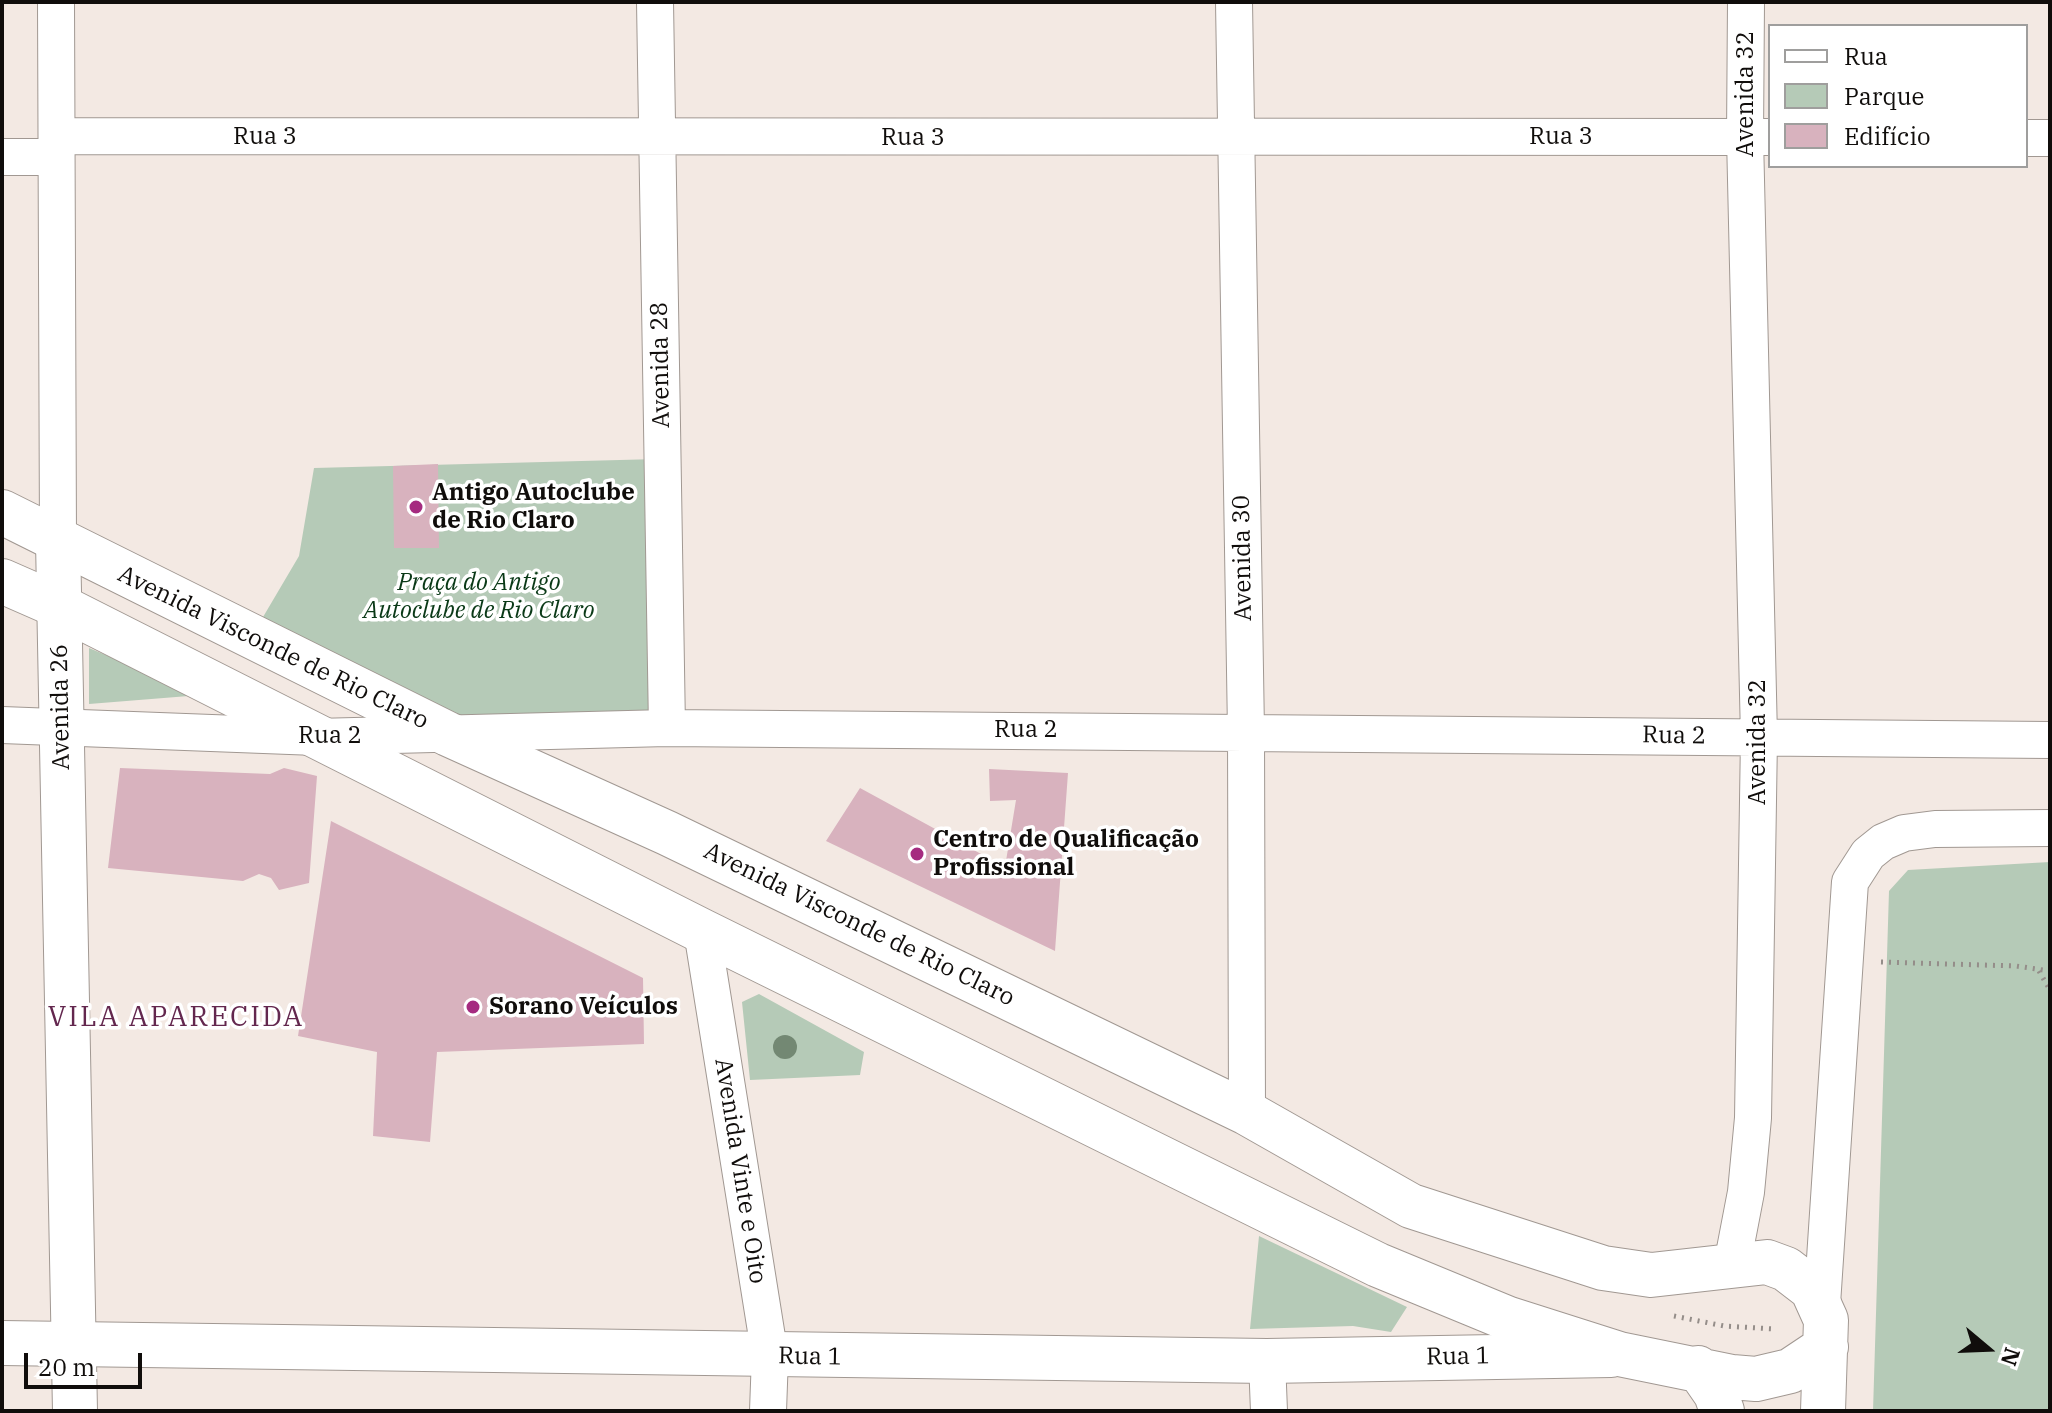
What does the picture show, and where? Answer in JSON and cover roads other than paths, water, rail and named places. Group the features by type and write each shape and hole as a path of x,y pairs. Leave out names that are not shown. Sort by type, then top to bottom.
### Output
{"main road":[{"name":"Avenida Visconde de Rio Claro","path":"2,512 448,734 667,833 1247,1113 1411,1206 1603,1268 1651,1275 1732,1265"},
{"name":"Avenida 26","path":"58,541 75,1411"},
{"path":"2,581 59,606 702,931 1378,1265 1509,1319 1619,1354 1732,1377 1772,1376 1790,1371 1826,1347"},
{"path":"1732,1265 1767,1262 1786,1269 1812,1289 1822,1304 1826,1347 1823,1411"},
{"name":"Rua 1","path":"2,1343 1267,1361 1619,1354"},
{"path":"1698,1368 1716,1394 1722,1411"}],"street":[{"name":"Avenida 26","path":"56,2 58,541"},
{"name":"Avenida 28","path":"655,2 667,728"},
{"name":"Avenida 30","path":"1234,2 1246,731 1247,1113"},
{"name":"Avenida 32","path":"1732,1265 1746,1192 1753,1118 1759,737 1758,137 1746,2"},
{"name":"Rua 3","path":"2,157 56,147 657,138 1758,137"},
{"path":"2028,138 2050,138"},
{"name":"Rua 2","path":"2,725 62,724 316,737 667,728 2050,740"},
{"path":"1822,1304 1850,882 1868,854 1883,842 1904,833 1935,829 2050,828"},
{"name":"Avenida Vinte e Oito","path":"702,931 770,1356 768,1411"},
{"path":"1267,1361 1269,1411"}],"place":[{"name":"Antigo Autoclube de Rio Claro","path":"416,507"},
{"name":"Centro de Qualificação Profissional","path":"917,854"},
{"name":"Sorano Veículos","path":"473,1007"}],"district":[{"name":"VILA APARECIDA","path":"176,1018"}],"park label":[{"name":"Praça do Antigo Autoclube de Rio Claro","path":"479,597"}]}
